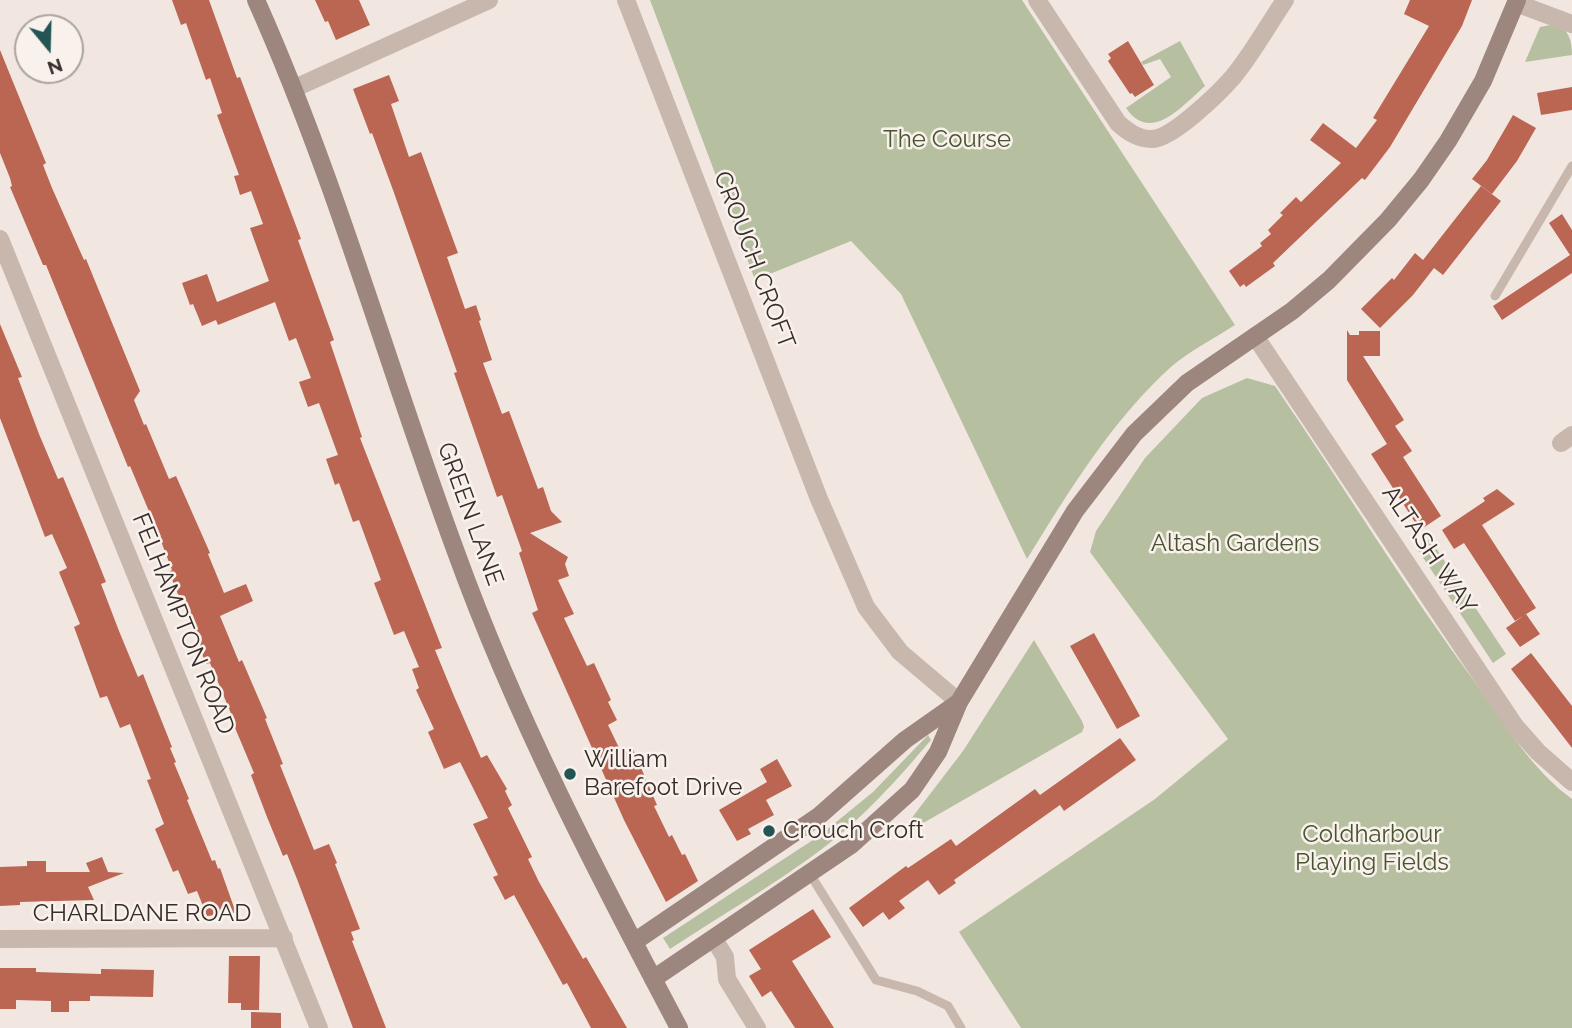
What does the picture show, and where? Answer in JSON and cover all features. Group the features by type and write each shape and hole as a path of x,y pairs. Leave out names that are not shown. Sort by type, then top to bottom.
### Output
{"street":[{"name":"GREEN LANE","path":"256,0 295,88 350,239 456,554 522,716 563,805 679,1028"},
{"path":"295,88 489,0"},
{"name":"CROUCH CROFT","path":"626,0 819,499 866,607 901,652 959,702"},
{"path":"1037,0 1124,128 1132,134 1151,139 1180,128 1233,78 1285,0"},
{"path":"653,979 851,845 912,790 938,752 959,702 1075,511 1134,434 1187,383 1292,311 1329,280 1388,220 1448,141 1483,81 1516,2 1572,24"},
{"name":"FELHAMPTON ROAD","path":"0,239 284,938 318,1028"},
{"name":"ALTASH WAY","path":"1255,336 1515,726 1538,752 1572,782"},
{"path":"634,942 819,816 905,740 959,702"},
{"name":"CHARLDANE ROAD","path":"0,939 284,938"},
{"path":"714,939 725,957 727,979 757,1028"}],"lane":[{"path":"1495,296 1572,166"},
{"path":"810,874 876,980 917,991 948,1006 961,1028"}],"green space":[{"name":"The Course","path":"650,0 1022,0 1235,325 1172,366 1130,409 1093,457 1027,559 901,294 851,241 755,280"},
{"path":"1556,24 1569,36 1572,55 1525,62 1540,27"},
{"path":"1180,41 1205,86 1167,118 1146,123 1126,108 1171,77 1160,59 1143,65 1141,62"},
{"name":"Coldharbour Playing Fields","path":"1247,378 1275,386 1425,611 1509,731 1544,774 1572,799 1572,1028 1021,1028 959,932 1155,799 1228,739 1090,552 1096,531 1145,458 1202,398"},
{"path":"1430,539 1506,654 1493,663 1416,547"},
{"path":"1034,640 1082,721 1082,732 911,830 904,828 963,751"},
{"path":"928,735 931,740 906,769 837,837 785,875 670,949 663,938 819,836 873,792"}],"building":[{"path":"172,0 209,0 301,239 298,240 334,340 330,342 362,437 360,438 442,648 435,650 481,758 487,755 507,789 505,791 512,805 508,808 532,857 528,859 539,882 627,1028 591,1028 567,983 563,985 514,895 505,900 493,877 498,875 473,824 488,818 460,762 444,769 428,732 434,729 416,690 419,688 412,669 419,667 404,631 394,635 374,583 381,580 359,520 353,522 339,483 335,485 326,459 338,455 319,403 308,407 299,382 311,378 296,338 289,341 275,302 218,325 216,320 202,326 193,304 190,305 182,283 207,274 217,302 269,281 250,228 263,224 251,191 240,195 234,176 239,175 217,115 222,113 210,78 206,80 186,23 181,25"},
{"path":"315,0 359,0 370,25 336,40"},
{"path":"1410,0 1472,0 1462,26 1390,147 1365,180 1362,178 1273,263 1275,266 1246,287 1244,284 1240,287 1229,271 1262,246 1260,243 1271,234 1268,230 1296,197 1301,202 1341,163 1310,140 1323,123 1356,148 1377,120 1373,118 1429,26 1404,14"},
{"path":"1128,41 1154,85 1135,97 1130,94 1108,61 1111,58 1108,54"},
{"path":"0,50 46,163 43,165 52,188 84,260 86,259 140,391 134,400 144,425 146,424 169,479 176,476 210,553 208,554 224,593 246,584 253,601 220,616 267,718 265,719 283,764 280,765 314,850 329,844 337,863 335,864 360,929 351,932 352,941 386,1028 353,1028 287,854 283,856 267,817 235,723 210,663 206,664 169,572 172,570 156,528 130,466 128,467 46,265 43,265 10,187 10,178 0,153"},
{"path":"389,75 399,101 391,104 409,157 421,152 458,253 447,257 465,309 476,305 481,320 479,321 492,360 483,363 502,414 509,411 538,489 543,487 551,511 562,522 530,533 568,557 565,564 569,576 558,580 574,614 564,618 587,666 594,663 611,700 608,702 617,720 608,725 622,754 633,749 657,805 654,806 669,837 672,835 682,855 685,854 698,881 666,902 624,820 532,613 538,610 519,553 522,551 502,495 497,497 454,373 457,372 393,190 353,89"},
{"path":"1572,87 1572,110 1541,115 1537,93"},
{"path":"1513,115 1536,128 1517,161 1492,194 1472,179 1487,160"},
{"path":"1481,186 1501,201 1443,275 1434,268 1413,295 1380,328 1361,309 1392,278 1394,280 1415,253 1423,260"},
{"path":"1562,214 1572,230 1572,273 1502,320 1493,306 1570,255 1549,223"},
{"path":"0,324 22,377 18,378 39,434 58,479 63,477 86,532 106,582 101,584 119,631 138,677 143,674 172,747 170,748 176,762 174,763 189,799 187,800 212,861 215,860 218,869 220,868 236,913 207,916 197,891 188,894 178,870 173,872 155,829 164,824 147,780 151,779 130,724 120,728 107,696 100,698 74,627 80,624 59,572 67,568 52,534 45,537 0,418"},
{"path":"1347,330 1350,335 1359,335 1359,331 1380,331 1380,356 1363,356 1404,420 1395,426 1412,451 1403,457 1441,516 1420,530 1371,454 1387,444 1347,380"},
{"path":"1497,489 1515,504 1482,525 1536,608 1515,621 1464,543 1454,549 1442,530 1485,501 1483,498"},
{"path":"1526,614 1540,634 1520,647 1506,628"},
{"path":"1094,633 1140,716 1117,729 1070,646"},
{"path":"1531,653 1572,706 1572,748 1511,669"},
{"path":"1120,738 1136,760 1064,811 1060,805 954,880 956,883 939,895 928,880 899,901 905,908 889,920 883,912 863,927 849,908 906,866 908,868 951,839 956,846 1035,789 1040,795"},
{"path":"777,759 792,786 766,800 774,815 748,829 751,834 737,841 719,810 767,782 760,769"},
{"path":"102,857 108,872 124,873 88,887 94,900 20,902 20,905 0,906 0,867 27,866 27,861 46,861 46,872 90,872 86,863"},
{"path":"813,909 831,937 792,961 834,1028 795,1028 771,991 762,997 749,976 761,969 749,950"},
{"path":"229,956 260,956 259,1010 241,1010 241,1003 228,1003"},
{"path":"0,968 36,968 36,972 101,974 101,969 154,970 153,997 90,996 90,1001 69,1001 69,1012 51,1012 51,1001 16,1000 16,1009 0,1009"},
{"path":"251,1012 281,1013 281,1028 251,1028"}],"place":[{"name":"William Barefoot Drive","path":"570,774"},
{"name":"Crouch Croft","path":"769,831"}],"park label":[{"name":"Altash Gardens","path":"1235,544"}]}
